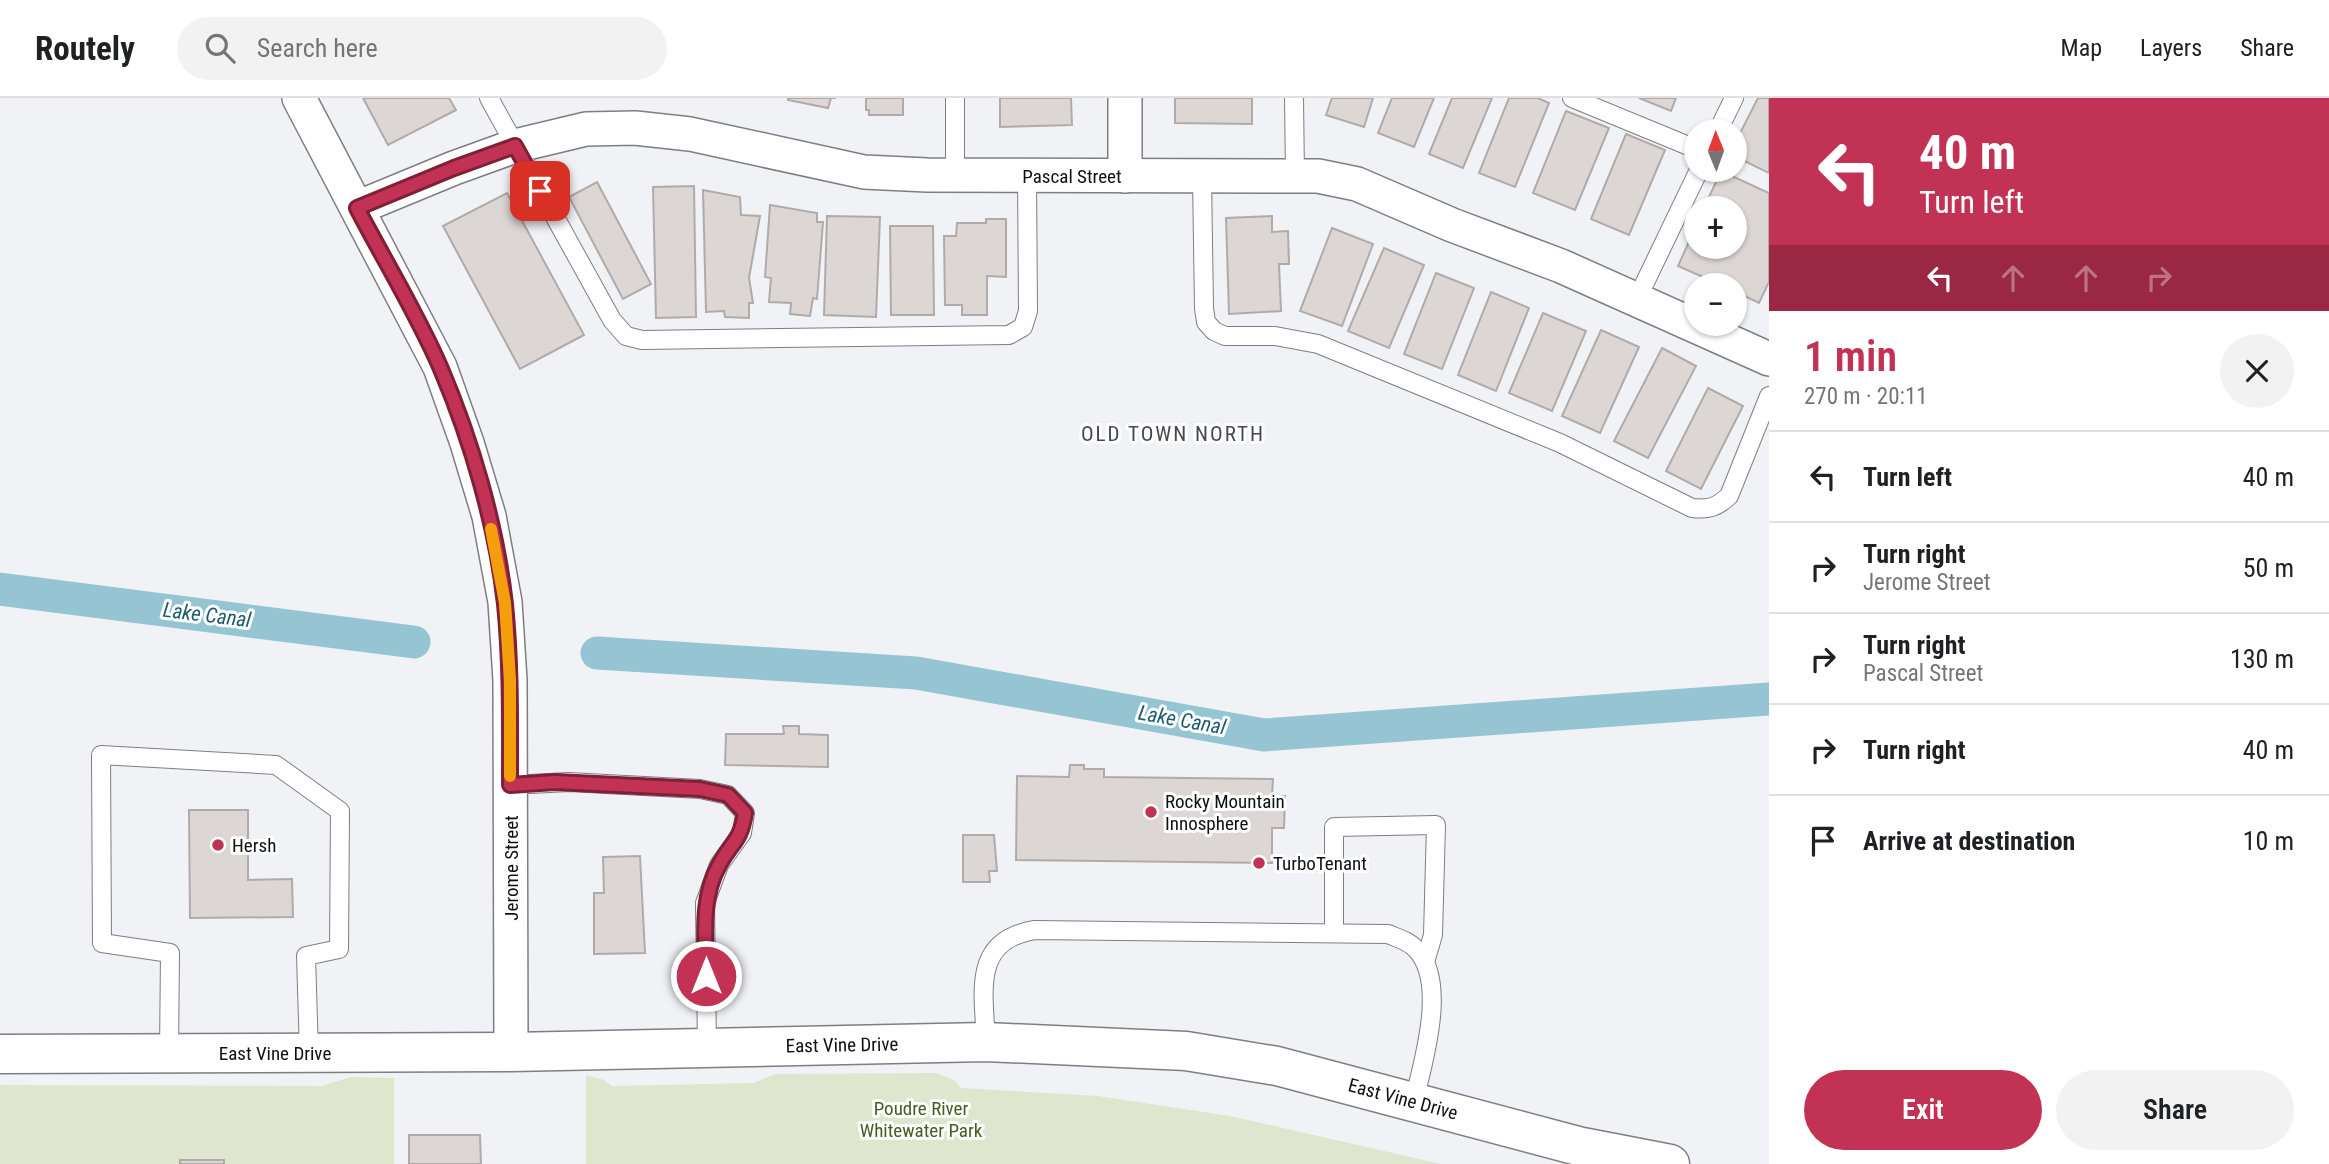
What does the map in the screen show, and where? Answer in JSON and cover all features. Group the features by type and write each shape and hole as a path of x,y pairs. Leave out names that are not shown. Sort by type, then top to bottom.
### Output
{"main road":[{"name":"East Vine Drive","path":"0,1054 511,1052 986,1042 1186,1051 1277,1066 1582,1147 1670,1164"}],"street":[{"name":"Jerome Street","path":"299,98 440,368 489,516 505,603 510,680 511,1052"},
{"path":"1125,98 1125,176"},
{"name":"Pascal Street","path":"357,208 515,146 586,129 635,128 690,134 864,172 956,176 1318,176 1357,184 1637,299 1769,359"}],"lane":[{"path":"489,98 612,320 626,336 642,340 1009,335 1023,327 1028,311 1027,176"},
{"path":"955,98 956,176"},
{"path":"1294,98 1295,176"},
{"path":"1572,98 1684,144"},
{"path":"1724,119 1734,98"},
{"path":"1202,176 1204,308 1206,322 1214,331 1225,335 1275,336 1318,344 1560,443 1692,508 1704,510 1718,506 1730,496 1769,396"},
{"path":"1637,299 1693,182"},
{"path":"169,1054 170,953 102,943 101,755 276,765 340,811 339,949 306,956 309,1053"},
{"path":"510,785 555,782 700,789 728,795 745,813 742,833 719,865 705,903 707,1048"},
{"path":"1334,933 1334,827 1436,825 1433,935 1425,962"},
{"path":"986,1042 984,978 988,960 1005,938 1019,932 1388,934 1416,948 1425,962 1430,983 1429,1034 1414,1101"}],"green space":[{"name":"Poudre River Whitewater Park","path":"935,1073 954,1080 961,1088 1098,1096 1230,1116 1441,1164 586,1164 586,1075 604,1080 612,1086 754,1083 775,1074"},
{"path":"351,1077 394,1078 394,1164 0,1164 0,1085 322,1086"}],"building":[{"path":"363,98 449,98 456,110 388,145"},
{"path":"788,98 831,98 828,108"},
{"path":"866,98 903,98 903,115 869,115"},
{"path":"1000,98 1071,98 1072,125 1000,127"},
{"path":"1175,98 1252,98 1252,124 1175,123"},
{"path":"1332,98 1373,98 1364,127 1326,115"},
{"path":"1392,98 1434,98 1414,147 1378,133"},
{"path":"1452,98 1492,98 1463,168 1429,154"},
{"path":"1509,98 1538,98 1549,103 1515,187 1479,173"},
{"path":"1639,98 1676,98 1671,111"},
{"path":"1758,98 1769,98 1769,173 1747,162 1747,120"},
{"path":"1566,111 1609,128 1575,210 1533,193"},
{"path":"1626,134 1665,150 1629,235 1591,219"},
{"path":"597,182 651,284 623,299 569,197"},
{"path":"1716,182 1745,182 1769,193 1769,282 1759,303 1747,297 1747,273 1694,273 1678,266 1684,253 1684,259 1747,259 1747,196 1710,196"},
{"path":"694,186 696,317 656,318 653,187"},
{"path":"703,190 740,197 741,215 760,216 749,278 753,303 749,303 749,318 725,317 724,311 706,312"},
{"path":"507,193 584,335 520,369 443,226"},
{"path":"770,205 817,213 817,222 823,222 817,299 813,298 810,316 790,314 791,303 769,302 771,278 765,277"},
{"path":"827,216 880,217 876,317 824,315"},
{"path":"1272,216 1272,232 1288,231 1289,264 1279,264 1281,311 1229,314 1226,218"},
{"path":"986,219 1006,219 1006,277 987,276 987,315 962,315 962,305 945,305 944,236 956,236 957,223 986,223"},
{"path":"890,226 933,226 934,315 891,315"},
{"path":"1332,228 1373,244 1342,326 1300,311"},
{"path":"1384,248 1424,265 1389,348 1348,331"},
{"path":"1436,273 1474,288 1442,369 1404,354"},
{"path":"1491,292 1529,308 1496,391 1458,375"},
{"path":"1543,313 1586,331 1552,411 1509,393"},
{"path":"1601,330 1639,347 1600,433 1562,416"},
{"path":"1662,348 1696,366 1648,458 1614,441"},
{"path":"1708,388 1743,406 1701,489 1666,471"},
{"path":"783,726 799,726 799,734 828,735 828,767 725,765 726,734 784,734"},
{"name":"Rocky Mountain Innosphere","path":"1070,765 1084,765 1084,769 1104,769 1104,777 1273,779 1272,796 1285,796 1284,828 1272,828 1272,863 1016,860 1017,776 1069,777"},
{"name":"Hersh","path":"189,810 248,810 248,880 292,879 293,917 190,918"},
{"path":"963,835 994,835 997,871 989,871 990,882 963,882"},
{"path":"640,856 645,953 594,954 594,893 604,893 603,857"},
{"path":"409,1135 480,1135 481,1164 409,1164"},
{"path":"180,1160 224,1160 224,1164 180,1164"}],"waterway":[{"name":"Lake Canal","path":"0,589 414,642"},
{"name":"Lake Canal","path":"597,653 916,673 1264,735 1769,699"}],"slow traffic":[{"path":"491,529 505,603 510,680 510,776"}],"place":[{"name":"Rocky Mountain Innosphere","path":"1151,812"},
{"name":"Hersh","path":"218,845"},
{"name":"TurboTenant","path":"1259,863"}],"district":[{"name":"OLD TOWN NORTH","path":"1173,434"}],"route":[{"path":"540,191 515,146 357,208 440,368 489,516 505,603 510,680 510,785 555,782 700,789 728,795 745,813 742,833 719,865 705,903 706,976"}]}
